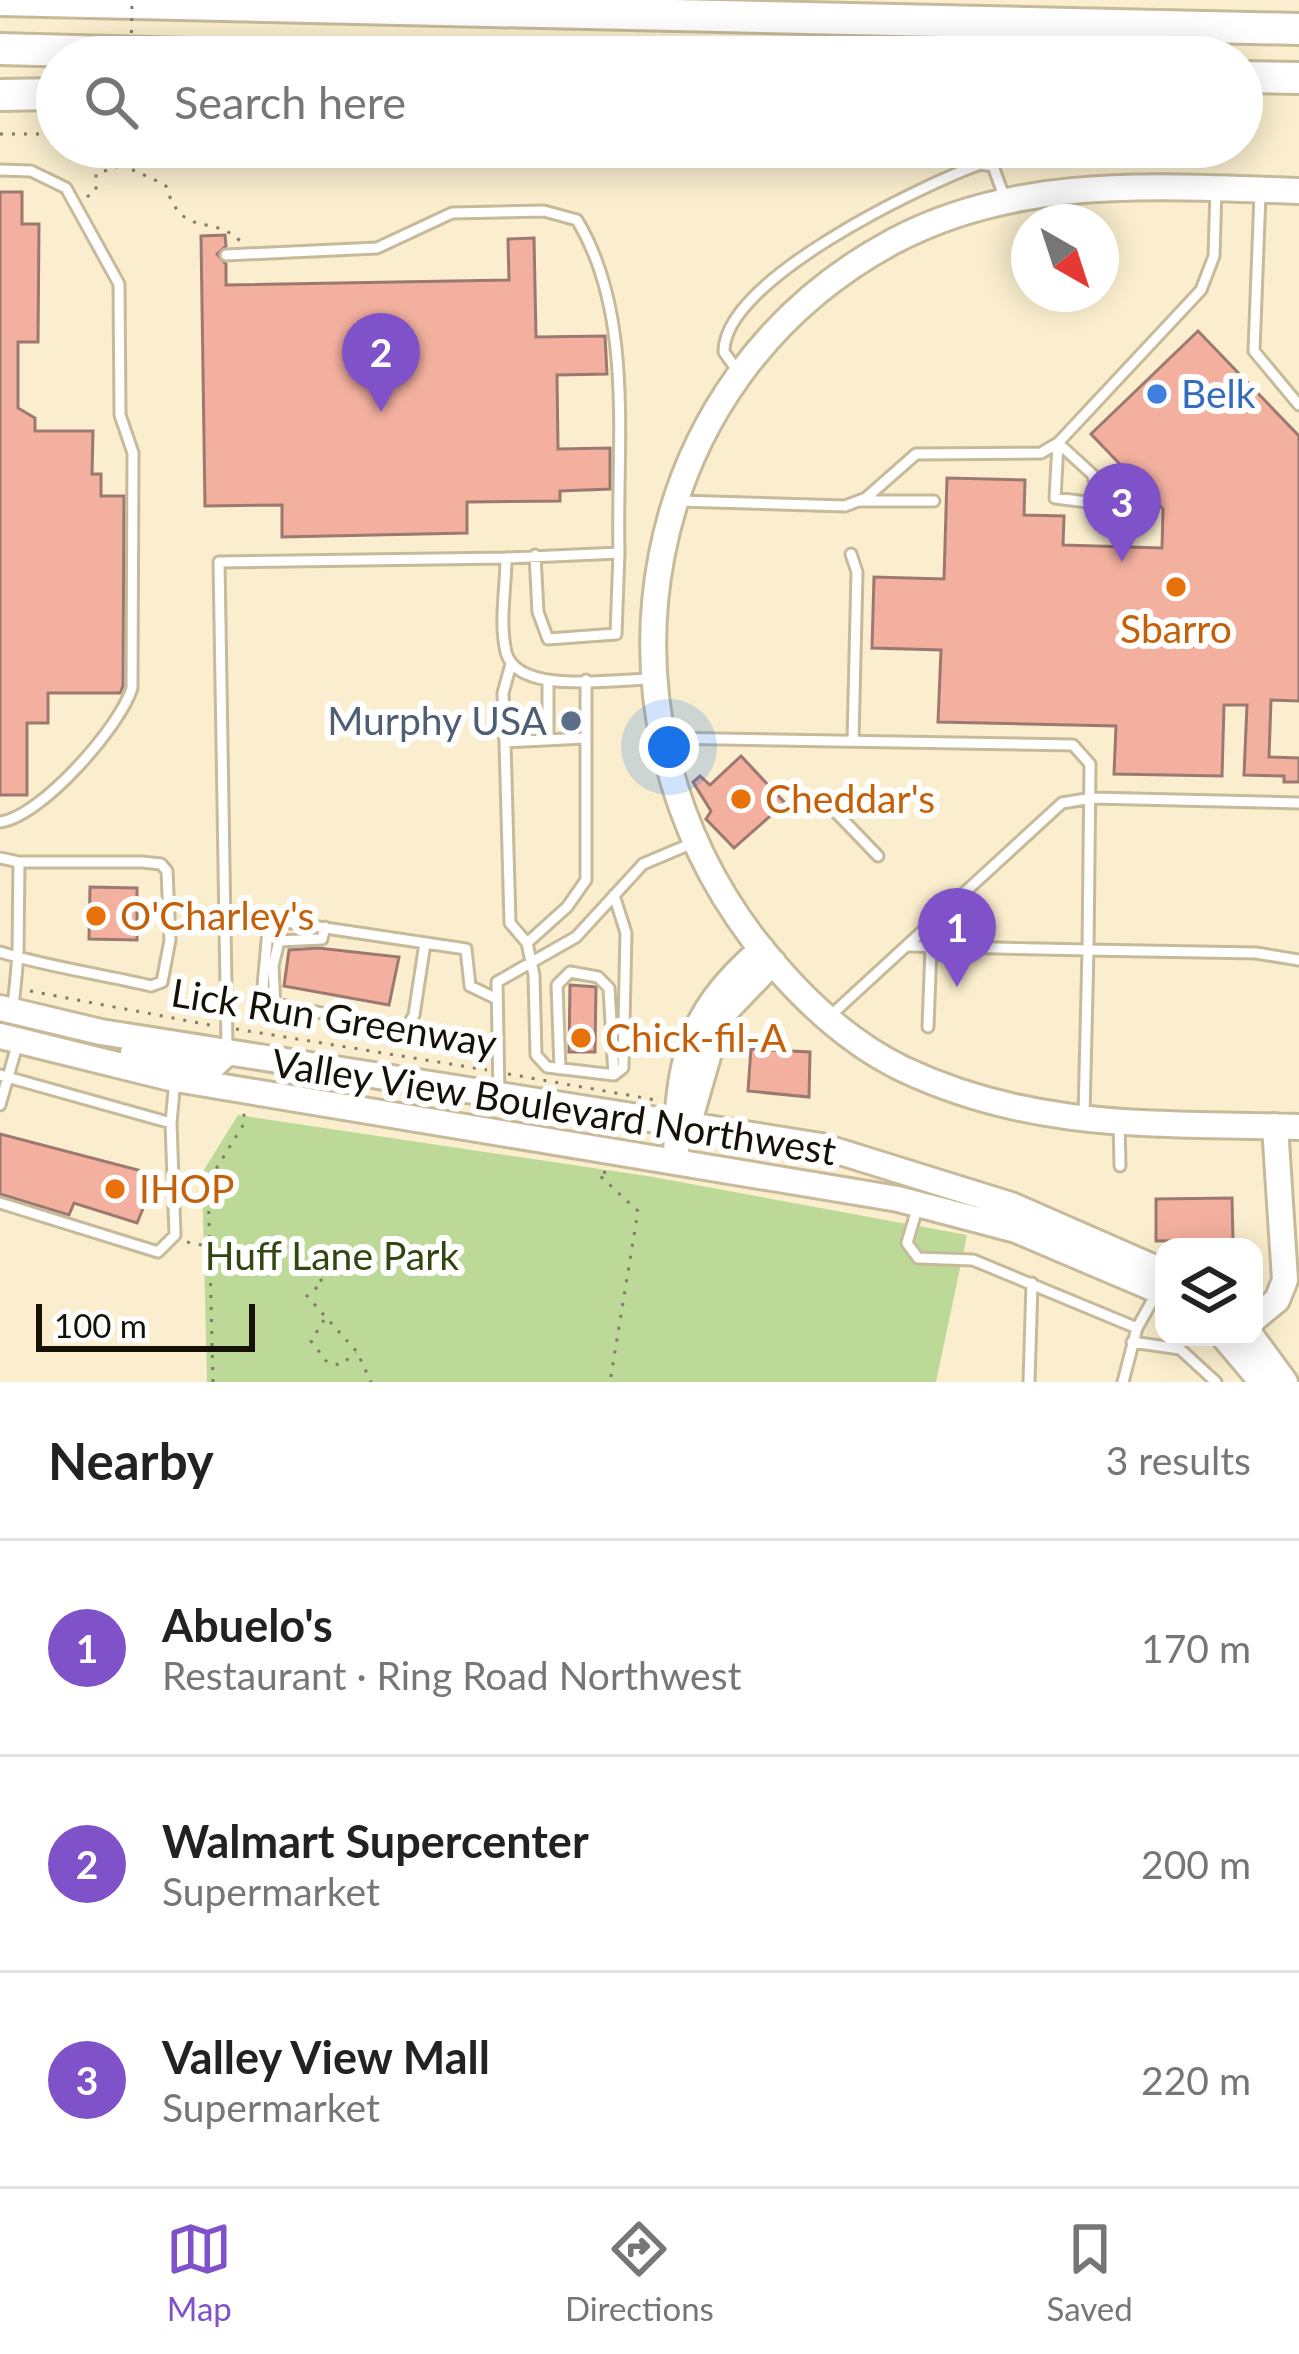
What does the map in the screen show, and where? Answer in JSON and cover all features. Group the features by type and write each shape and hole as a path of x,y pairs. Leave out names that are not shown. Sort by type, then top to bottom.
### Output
{"highway":[{"path":"0,0 1299,28"},
{"path":"434,0 485,12"},
{"path":"0,49 36,50"},
{"path":"1263,77 1299,78"},
{"path":"0,95 36,94"}],"main road":[{"path":"1263,1311 1277,1300 1285,1280 1287,1126 1084,1122 1005,1108 876,1054 828,1018 767,956 736,914 695,842 661,738 653,679 656,585 673,500 741,374 801,308 862,260 928,225 1005,199 1096,187 1299,191"},
{"path":"683,1121 683,1058 737,952 736,914"},
{"path":"723,985 767,956"},
{"path":"676,1161 683,1121 711,1039 724,1011 767,956"},
{"path":"724,1011 757,989 807,998"},
{"name":"Valley View Boulevard Northwest","path":"7,1005 499,1084 821,1146 1058,1223 1155,1281"},
{"path":"9,1039 61,1042 211,1068 227,1040"},
{"name":"Valley View Boulevard Northwest","path":"9,1039 175,1079 918,1204 1072,1250 1155,1282"},
{"path":"918,1204 931,1195 1058,1223"},
{"path":"1232,1346 1262,1382"},
{"path":"1259,1346 1285,1382"}],"lane":[{"path":"741,374 724,352 735,322 783,274 865,215 971,168"},
{"path":"994,168 1005,199"},
{"path":"0,170 47,176 76,202 119,284 120,416 134,454 131,688 125,711 33,810 0,822"},
{"path":"860,501 916,454 1041,453 1058,443 1202,290 1214,256 1216,188"},
{"path":"1260,190 1253,352 1299,405"},
{"path":"226,255 377,248 452,213 544,211 577,220 592,245 615,336 616,634 548,639 541,630 536,555"},
{"path":"1058,443 1092,474 1102,503 1055,498 1058,443"},
{"path":"673,500 845,506 860,501 934,502"},
{"path":"227,1040 219,562 619,553"},
{"path":"850,554 857,572 853,741"},
{"path":"506,558 503,632 511,664 503,693 510,923 526,943 532,962 536,1054 548,1066 614,1075 622,1068 626,933 614,895"},
{"path":"511,664 528,678 653,679"},
{"path":"548,680 548,740"},
{"path":"526,943 567,907 586,880 586,680"},
{"path":"505,742 586,738"},
{"path":"661,738 1073,745 1090,764 1092,798 1084,1122"},
{"path":"828,1018 1063,803 1092,798 1299,803"},
{"path":"825,801 878,856"},
{"path":"499,1084 495,998 502,976 576,938 643,865 695,842"},
{"path":"0,858 160,864 167,871 170,940 162,982 151,986 0,952"},
{"path":"7,1005 18,958 19,862"},
{"path":"224,919 269,919 466,949 470,986 495,998"},
{"path":"269,919 262,986 274,1007"},
{"path":"274,1007 273,966 279,941 322,939 325,927"},
{"path":"274,1007 406,1027 425,943"},
{"path":"910,946 1256,952 1299,960"},
{"path":"928,1027 931,946"},
{"path":"560,1069 557,985 570,972 584,972 609,988 614,1075"},
{"path":"0,1105 9,1039"},
{"path":"5,1076 171,1123"},
{"path":"0,1203 158,1252 175,1235 171,1123 175,1079"},
{"path":"1119,1122 1120,1166"},
{"path":"918,1204 907,1243 918,1258 957,1256 1137,1328"},
{"path":"1029,1382 1032,1283"},
{"path":"1123,1382 1137,1328 1155,1297"},
{"path":"1132,1342 1180,1349 1216,1382"}],"path":[{"path":"131,36 132,0"},
{"path":"0,134 36,134"},
{"path":"76,202 94,194 99,171 117,168"},
{"path":"129,168 154,176 169,189 170,204 182,217 207,230 231,232 252,254"},
{"name":"Lick Run Greenway","path":"7,1005 499,1084 656,1102"},
{"path":"213,1382 209,1177 245,1122 246,1112 239,1108"},
{"path":"610,1382 638,1211 598,1174 613,1170"},
{"path":"175,1235 209,1248"},
{"path":"320,1279 323,1282 307,1296 357,1352 370,1382"},
{"path":"327,1318 311,1335 314,1348 333,1365 357,1352"}],"green space":[{"name":"Huff Lane Park","path":"238,1115 653,1177 967,1235 936,1382 207,1382 202,1173"}],"building":[{"path":"0,192 22,192 22,224 39,224 38,342 18,342 18,408 35,418 35,431 93,431 92,474 101,474 101,496 124,496 123,686 120,693 48,693 48,723 27,723 27,795 0,795"},
{"path":"225,235 226,246 217,254 226,264 226,285 509,280 508,239 534,238 536,337 605,336 607,374 557,375 558,449 610,448 610,489 560,491 560,501 467,502 467,533 282,537 282,505 205,506 201,236"},
{"path":"1198,331 1299,436 1299,701 1271,700 1269,757 1299,758 1299,782 1284,782 1284,776 1244,775 1247,705 1224,705 1222,776 1114,774 1116,726 938,722 941,650 872,648 874,577 944,579 947,478 1025,480 1024,515 1064,516 1063,545 1162,548 1163,509 1091,434"},
{"name":"Cheddar's","path":"741,756 785,803 734,848 706,819 711,811 693,782 700,776 710,785"},
{"path":"90,887 137,888 137,940 89,939"},
{"path":"318,948 399,957 389,1005 284,986 289,950"},
{"path":"570,985 596,987 595,1052 569,1052"},
{"path":"751,1049 810,1052 809,1097 748,1091"},
{"path":"0,1134 157,1175 137,1223 74,1203 69,1215 0,1194"},
{"path":"1232,1198 1233,1238 1156,1238 1156,1199"}],"place":[{"name":"Belk","path":"1157,394"},
{"name":"Walmart Supercenter","path":"381,412"},
{"name":"Valley View Mall","path":"1122,562"},
{"name":"Sbarro","path":"1176,587"},
{"name":"Murphy USA","path":"571,721"},
{"name":"Cheddar's","path":"741,799"},
{"name":"O'Charley's","path":"96,916"},
{"name":"Abuelo's","path":"957,987"},
{"name":"Chick-fil-A","path":"581,1038"},
{"name":"IHOP","path":"115,1189"}]}
